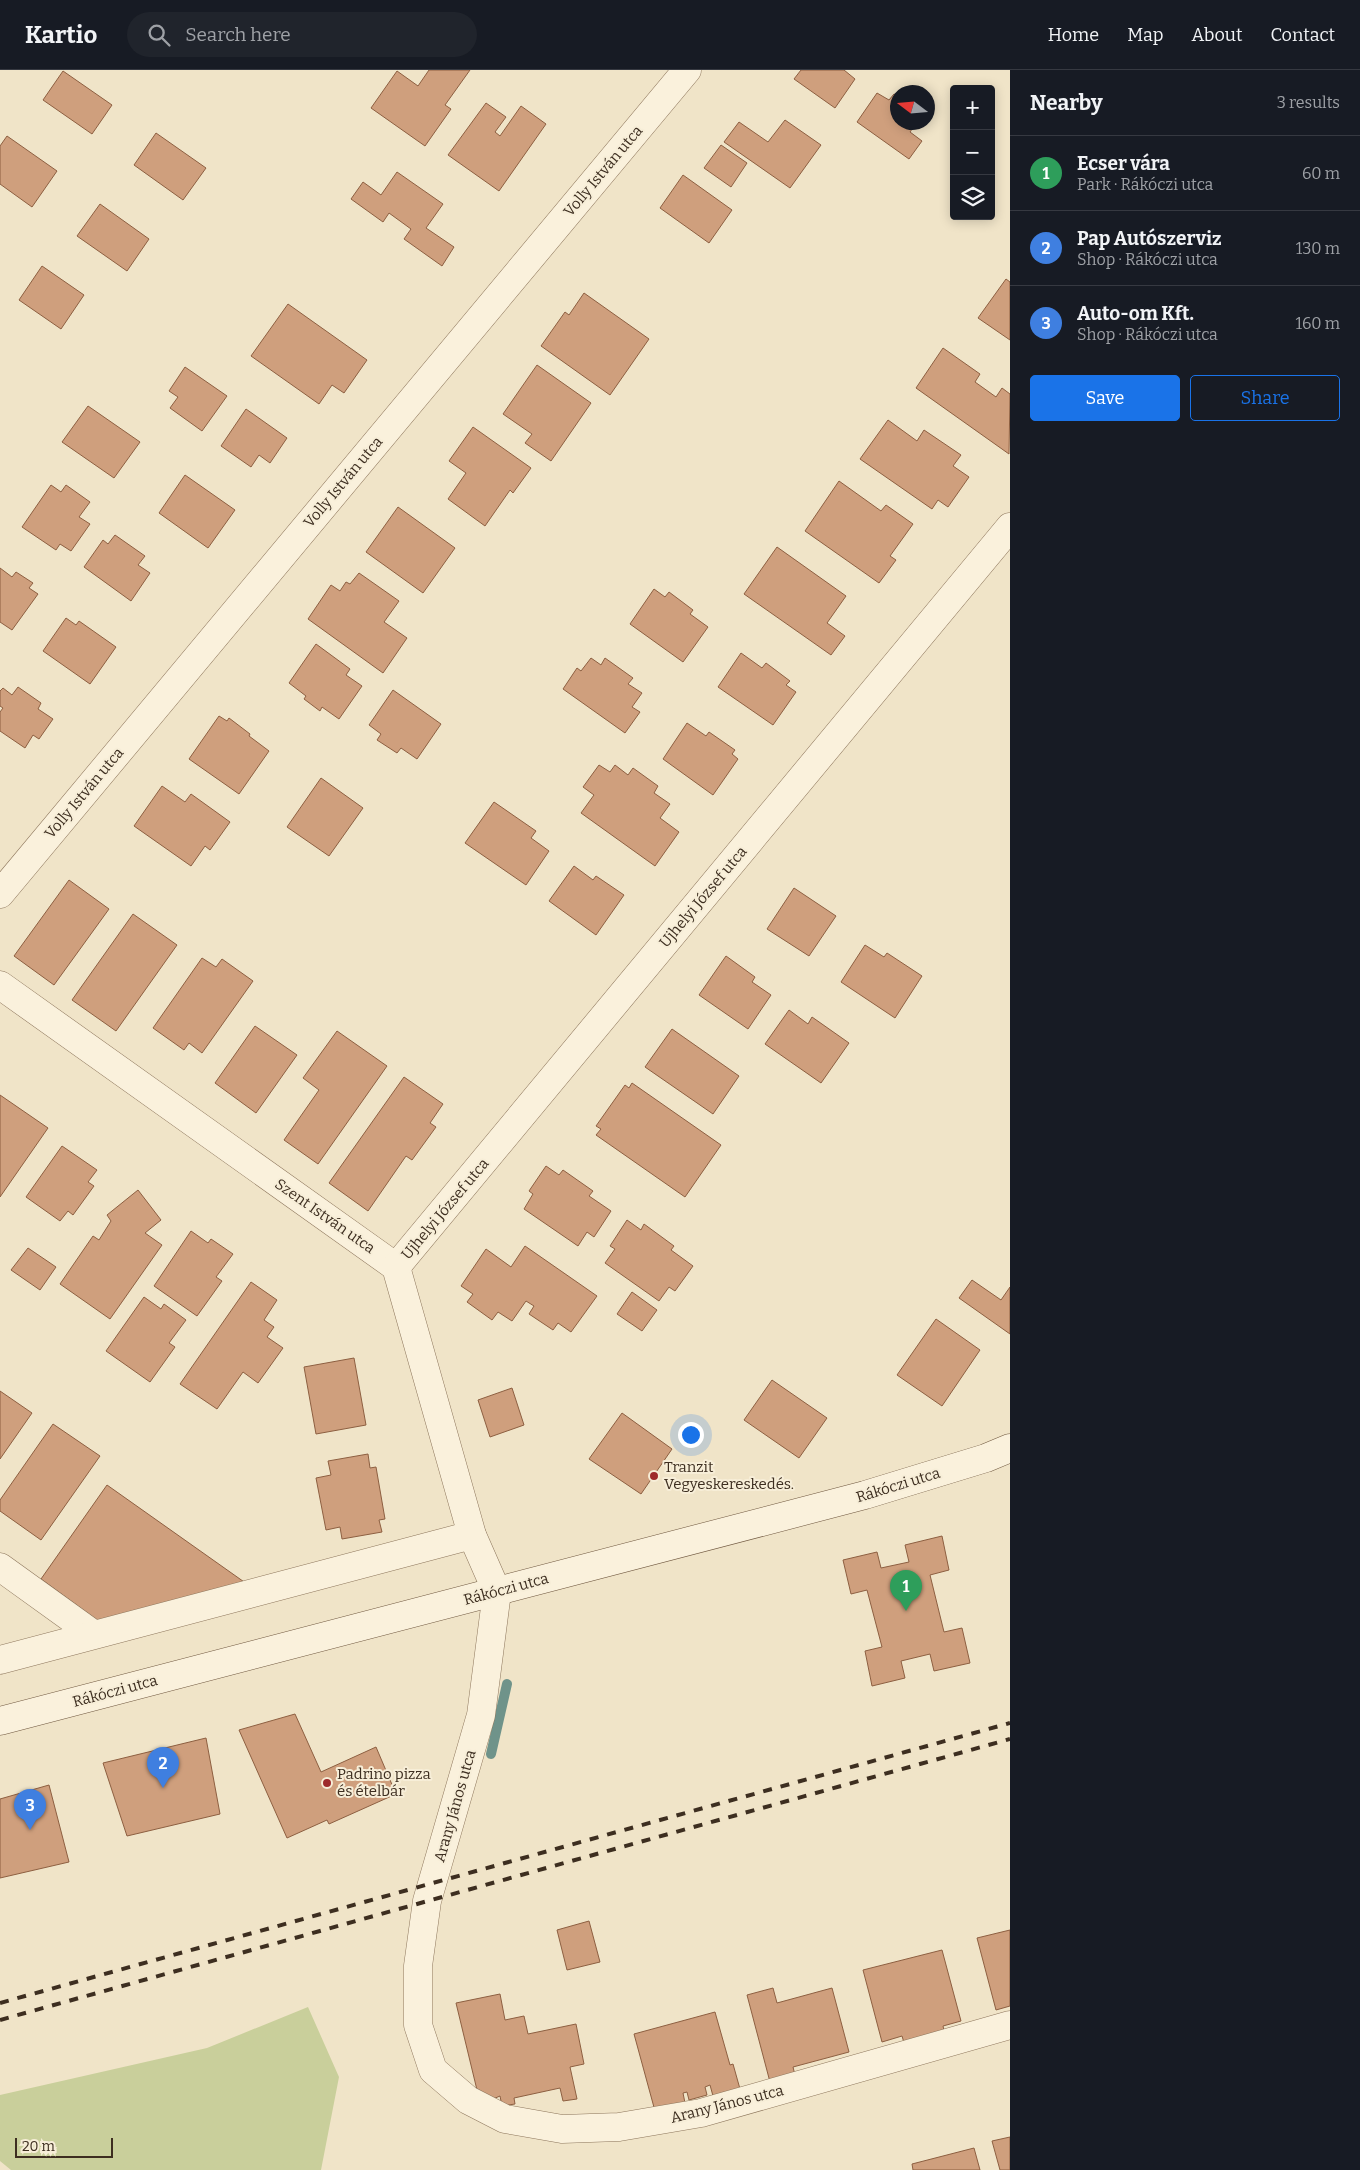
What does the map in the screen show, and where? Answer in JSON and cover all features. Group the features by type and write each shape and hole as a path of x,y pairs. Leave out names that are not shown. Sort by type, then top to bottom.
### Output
{"street":[{"name":"Volly István utca","path":"0,894 687,70"},
{"name":"Ujhelyi József utca","path":"396,1266 1010,527"},
{"name":"Szent István utca","path":"0,985 396,1266"},
{"path":"396,1266 472,1535 497,1592"},
{"name":"Rákóczi utca","path":"0,1721 865,1495 986,1458 1010,1448"},
{"path":"0,1660 472,1535"},
{"path":"0,1567 93,1634"},
{"name":"Arany János utca","path":"497,1592 481,1715 428,1902 418,1966 418,2025 433,2070 468,2100 505,2119 562,2129 619,2127 701,2113 1010,2025"}],"green space":[{"path":"308,2007 339,2077 321,2170 11,2170 0,2161 0,2095 207,2048"}],"building":[{"path":"429,70 470,70 445,105 451,109 425,146 371,108 397,71 418,86"},
{"path":"801,70 844,70 855,79 835,108 794,79"},
{"path":"63,71 112,105 92,134 43,100"},
{"path":"877,93 889,100 890,99 890,130 911,130 910,132 922,141 909,159 857,122"},
{"path":"486,103 506,117 495,132 500,136 521,106 546,124 499,191 448,155"},
{"path":"785,120 821,145 790,188 724,142 739,122 768,142"},
{"path":"156,133 206,168 183,200 134,165"},
{"path":"7,136 57,171 32,207 0,184 0,146"},
{"path":"721,145 747,163 731,187 704,168"},
{"path":"397,172 443,204 426,228 454,247 442,266 404,239 411,229 389,213 383,222 351,199 363,182 381,195"},
{"path":"683,175 732,210 709,243 660,208"},
{"path":"100,204 149,239 127,271 77,236"},
{"path":"42,266 84,295 61,329 19,300"},
{"path":"1006,279 1010,282 1010,340 978,318"},
{"path":"584,293 649,339 610,395 541,346 565,312 569,315"},
{"path":"288,304 367,360 344,393 332,385 319,404 251,356"},
{"path":"943,348 980,374 975,382 996,397 1002,388 1010,394 1009,454 916,388"},
{"path":"537,365 591,403 551,461 525,443 532,434 503,414"},
{"path":"185,367 227,396 202,431 170,408 178,397 169,391"},
{"path":"88,406 140,442 114,478 62,442"},
{"path":"246,409 287,438 270,463 259,455 251,467 221,446"},
{"path":"888,420 917,441 924,430 961,455 953,466 969,477 948,507 938,500 932,509 860,459"},
{"path":"473,427 531,468 513,493 510,490 485,526 448,499 466,473 449,461"},
{"path":"185,475 235,510 208,548 159,513"},
{"path":"839,481 881,511 886,505 913,524 890,556 896,560 879,583 805,531"},
{"path":"51,485 61,492 66,485 90,502 79,517 90,524 71,551 60,544 56,550 22,527"},
{"path":"398,507 455,548 423,593 366,552"},
{"path":"115,535 145,556 138,565 150,573 131,601 84,567 103,540 108,544"},
{"path":"777,547 846,596 827,623 845,636 831,655 744,594"},
{"path":"0,568 12,577 16,572 33,583 29,588 38,594 12,630 0,622"},
{"path":"359,573 399,601 384,622 407,638 383,673 308,619 331,585 340,591 346,582 350,584"},
{"path":"654,589 665,597 669,592 693,610 690,614 708,627 683,662 630,624"},
{"path":"66,618 76,625 79,621 116,647 90,684 43,651"},
{"path":"316,644 350,669 346,675 362,686 339,719 322,707 320,711 304,699 306,696 289,683"},
{"path":"741,653 762,668 766,663 790,681 786,685 796,692 773,725 718,687"},
{"path":"591,658 601,665 605,658 633,678 628,684 642,693 632,707 640,712 625,733 563,689 577,668 581,671"},
{"path":"18,687 41,703 38,709 53,719 39,739 33,735 25,748 0,731 0,712 3,708 0,706 0,691 3,688 12,695"},
{"path":"393,690 441,724 417,759 401,748 397,753 377,740 381,734 369,725"},
{"path":"219,716 227,721 229,718 269,751 239,794 189,759"},
{"path":"687,723 706,736 709,732 735,750 732,754 738,759 713,795 663,759"},
{"path":"599,765 610,772 615,765 628,775 633,768 658,786 654,793 670,804 660,818 679,832 655,866 581,813 594,795 583,787"},
{"path":"321,778 363,808 329,856 287,827"},
{"path":"162,786 185,802 191,794 230,822 210,850 205,846 191,866 134,826"},
{"path":"494,802 536,831 531,838 549,851 526,885 465,843"},
{"path":"574,866 593,880 596,876 624,895 596,935 549,901"},
{"path":"69,880 109,909 54,985 14,956"},
{"path":"794,888 836,916 809,956 767,929"},
{"path":"133,914 177,945 116,1031 72,1000"},
{"path":"865,945 884,957 887,953 922,976 895,1018 841,982"},
{"path":"726,956 755,977 752,982 771,995 748,1029 699,995"},
{"path":"202,958 216,967 222,959 253,981 202,1053 189,1043 184,1050 153,1028"},
{"path":"789,1010 808,1024 812,1017 849,1043 821,1083 765,1044"},
{"path":"255,1026 297,1055 256,1113 215,1083"},
{"path":"672,1029 739,1076 713,1114 645,1067"},
{"path":"337,1031 387,1066 318,1164 284,1140 319,1090 303,1078"},
{"path":"404,1077 443,1104 430,1123 436,1127 412,1160 406,1156 368,1211 329,1183"},
{"path":"632,1083 721,1145 685,1197 596,1135 601,1129 596,1126 625,1085 629,1088"},
{"path":"0,1095 48,1128 0,1197"},
{"path":"62,1146 97,1170 88,1182 94,1186 73,1215 68,1211 60,1221 26,1197"},
{"path":"546,1166 559,1175 563,1170 593,1191 589,1196 611,1211 594,1237 587,1232 578,1246 524,1209 533,1194 529,1191"},
{"path":"138,1190 161,1220 145,1233 162,1245 110,1319 60,1284 93,1236 99,1240 111,1221 107,1215"},
{"path":"627,1220 641,1230 644,1224 674,1246 671,1250 693,1266 675,1291 669,1287 659,1301 605,1263 615,1249 610,1246"},
{"path":"191,1231 208,1243 211,1239 233,1254 216,1277 222,1281 197,1316 154,1286"},
{"path":"525,1246 597,1296 571,1332 558,1323 553,1330 529,1314 534,1306 526,1301 512,1321 498,1312 492,1320 467,1302 473,1294 461,1286 486,1249 511,1267"},
{"path":"28,1248 56,1267 40,1290 11,1270"},
{"path":"972,1280 1001,1300 1010,1287 1010,1334 959,1298"},
{"path":"251,1282 277,1300 264,1320 274,1327 267,1337 283,1348 258,1383 243,1372 217,1409 180,1384"},
{"path":"632,1292 657,1310 642,1331 617,1314"},
{"path":"144,1297 161,1309 164,1304 186,1320 169,1343 175,1347 150,1382 106,1351"},
{"path":"936,1319 980,1350 942,1406 897,1375"},
{"path":"354,1358 366,1425 316,1434 304,1367"},
{"path":"772,1380 827,1418 799,1458 744,1420"},
{"path":"512,1388 524,1425 490,1437 478,1400"},
{"path":"0,1391 32,1413 0,1459"},
{"path":"622,1413 672,1449 641,1494 589,1459"},
{"path":"53,1424 100,1456 41,1540 0,1511 0,1500"},
{"path":"368,1454 370,1468 376,1467 385,1519 379,1520 382,1532 342,1539 340,1527 326,1530 316,1478 331,1475 328,1461"},
{"path":"107,1485 247,1584 101,1623 41,1579"},
{"path":"942,1536 949,1570 930,1575 944,1632 962,1628 970,1663 934,1671 930,1654 901,1661 905,1678 872,1686 865,1651 882,1647 867,1590 851,1594 843,1560 877,1552 881,1568 909,1562 905,1545"},
{"name":"Padrino pizza és ételbár","path":"295,1714 321,1772 376,1747 396,1794 329,1824 327,1820 287,1838 239,1730"},
{"path":"206,1738 220,1814 127,1836 103,1763"},
{"path":"49,1785 69,1862 0,1878 0,1799"},
{"path":"589,1921 600,1962 567,1970 557,1930"},
{"path":"1010,1930 1010,2006 996,2010 977,1938"},
{"path":"942,1950 961,2021 943,2026 945,2035 905,2046 902,2036 882,2042 863,1970"},
{"path":"773,1988 777,2003 832,1988 849,2052 793,2067 795,2075 770,2082 747,1995"},
{"path":"500,1994 505,2020 524,2016 528,2034 576,2024 584,2064 570,2067 577,2099 563,2101 560,2088 514,2098 515,2104 502,2106 500,2096 493,2099 477,2090 456,2003"},
{"path":"715,2012 730,2065 733,2064 740,2089 713,2096 710,2085 705,2087 707,2095 689,2100 687,2092 683,2093 685,2103 655,2111 634,2034"},
{"path":"1010,2137 1010,2170 1000,2170 992,2141"},
{"path":"974,2148 980,2170 913,2170 912,2164"}],"waterway":[{"path":"491,1754 507,1684"}],"railway":[{"path":"0,2003 1010,1723"},
{"path":"0,2020 1010,1739"}],"place":[{"name":"Tranzit Vegyeskereskedés.","path":"654,1476"},
{"name":"Ecser vára","path":"906,1611"},
{"name":"Padrino pizza és ételbár","path":"327,1783"},
{"name":"Pap Autószerviz","path":"163,1788"},
{"name":"Auto-om Kft.","path":"30,1830"}]}
